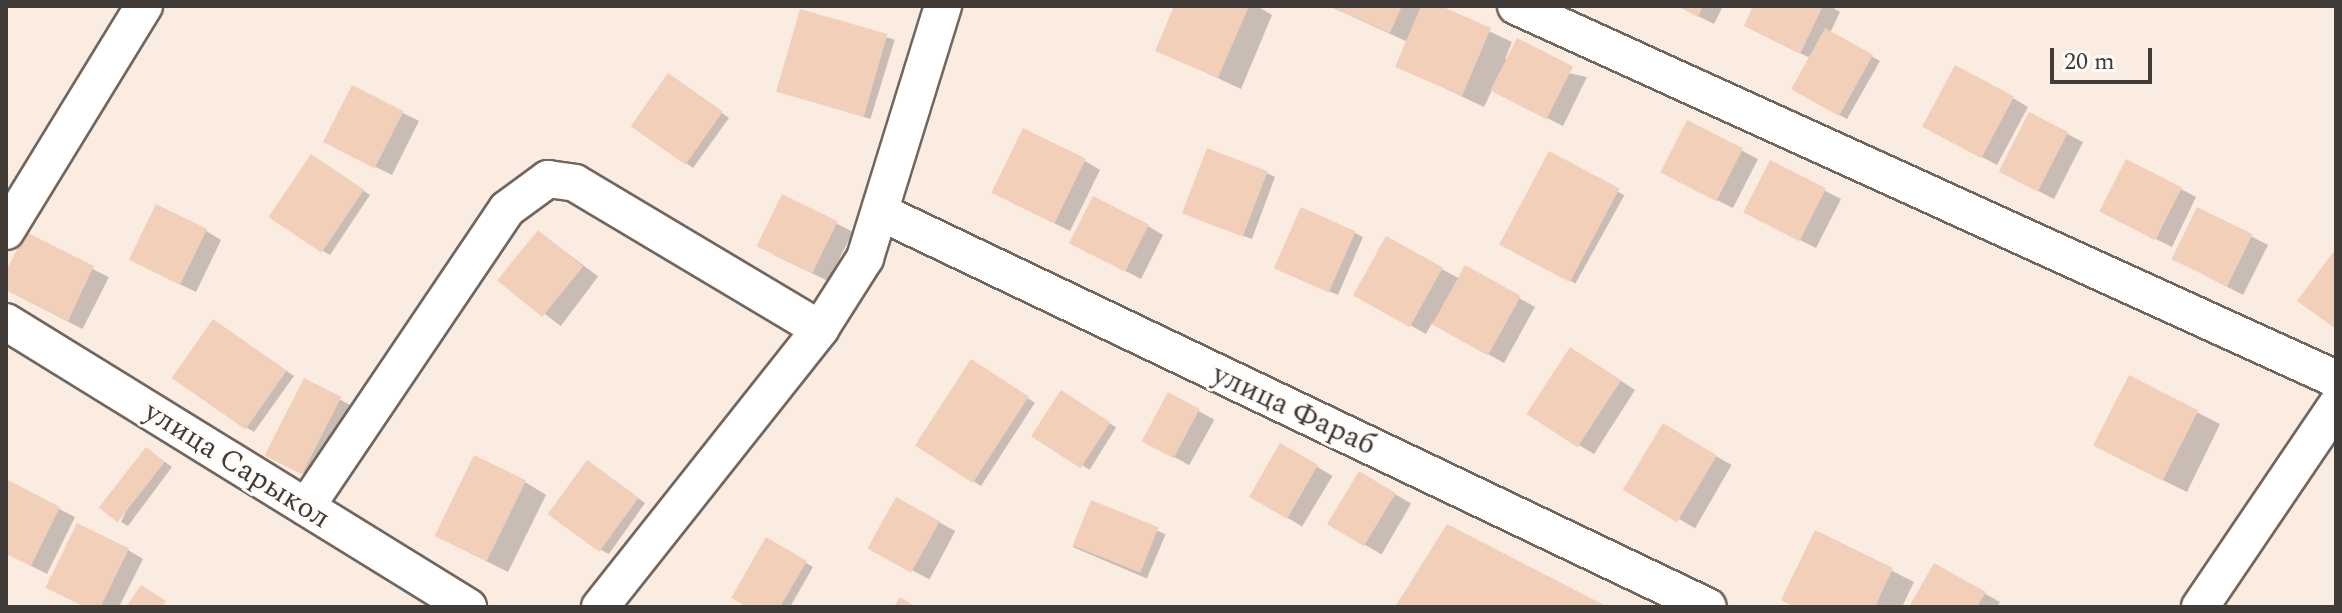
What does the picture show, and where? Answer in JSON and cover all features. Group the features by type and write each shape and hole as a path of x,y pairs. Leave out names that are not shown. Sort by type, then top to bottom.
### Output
{"street":[{"path":"6,231 144,6"},
{"path":"615,602 820,329 865,258 943,6"},
{"path":"1516,6 2336,379"},
{"path":"306,507 507,209 548,179 575,183 820,329"},
{"name":"улица Фараб","path":"880,212 1708,607"},
{"name":"улица Сарыкол","path":"6,322 468,607"},
{"path":"2200,607 2336,406"}],"building":[{"path":"1174,6 1249,6 1218,78 1155,51"},
{"path":"1329,6 1402,6 1390,33"},
{"path":"1421,6 1441,6 1491,28 1462,96 1395,67"},
{"path":"1677,6 1703,6 1698,17"},
{"path":"1753,6 1823,6 1800,54 1744,26"},
{"path":"800,9 887,34 864,117 776,92"},
{"path":"1825,28 1873,55 1839,116 1791,89"},
{"path":"1517,38 1573,67 1546,119 1490,91"},
{"path":"1955,65 2014,96 1981,158 1922,127"},
{"path":"668,73 723,111 686,165 631,126"},
{"path":"352,85 404,111 375,168 323,142"},
{"path":"2029,112 2068,132 2038,192 1999,172"},
{"path":"1687,120 1743,149 1716,201 1660,173"},
{"path":"1023,128 1086,159 1054,223 991,193"},
{"path":"1207,148 1268,171 1243,237 1182,213"},
{"path":"1549,151 1620,189 1570,282 1499,245"},
{"path":"311,154 364,190 322,253 269,217"},
{"path":"2126,159 2182,188 2155,240 2099,212"},
{"path":"1770,160 1826,189 1799,241 1743,213"},
{"path":"782,194 838,221 812,273 757,246"},
{"path":"1093,196 1149,225 1125,272 1069,243"},
{"path":"156,204 207,229 180,285 129,260"},
{"path":"1301,207 1356,231 1329,293 1274,268"},
{"path":"2197,207 2253,234 2227,286 2172,259"},
{"path":"538,230 583,267 542,317 497,281"},
{"path":"26,232 94,266 68,321 6,290 6,271"},
{"path":"1386,236 1443,268 1410,327 1353,295"},
{"path":"2336,248 2336,329 2297,301"},
{"path":"1465,265 1521,296 1488,356 1432,324"},
{"path":"213,319 287,371 245,430 172,378"},
{"path":"1570,347 1621,380 1578,447 1526,414"},
{"path":"971,359 1029,397 973,483 915,445"},
{"path":"2129,375 2198,410 2163,481 2093,445"},
{"path":"304,378 341,397 302,475 265,456"},
{"path":"1061,390 1110,422 1081,468 1031,436"},
{"path":"1168,392 1200,409 1173,458 1142,441"},
{"path":"1663,423 1717,455 1677,522 1623,490"},
{"path":"1280,443 1318,465 1287,519 1249,497"},
{"path":"146,447 165,462 118,522 99,508"},
{"path":"474,455 526,480 487,561 435,536"},
{"path":"587,460 639,498 599,552 548,514"},
{"path":"1359,471 1396,493 1364,546 1327,524"},
{"path":"6,479 60,507 31,566 6,554"},
{"path":"896,497 940,521 911,573 867,549"},
{"path":"1091,500 1159,527 1140,573 1073,545"},
{"path":"77,523 129,548 101,607 85,607 45,588"},
{"path":"1447,524 1608,607 1395,607"},
{"path":"1815,530 1893,568 1875,607 1794,607 1781,600"},
{"path":"766,537 807,561 780,607 747,607 731,598"},
{"path":"1934,563 1986,592 1977,607 1909,607"},
{"path":"141,585 166,601 162,607 126,607"},
{"path":"900,597 916,607 894,607"}]}
